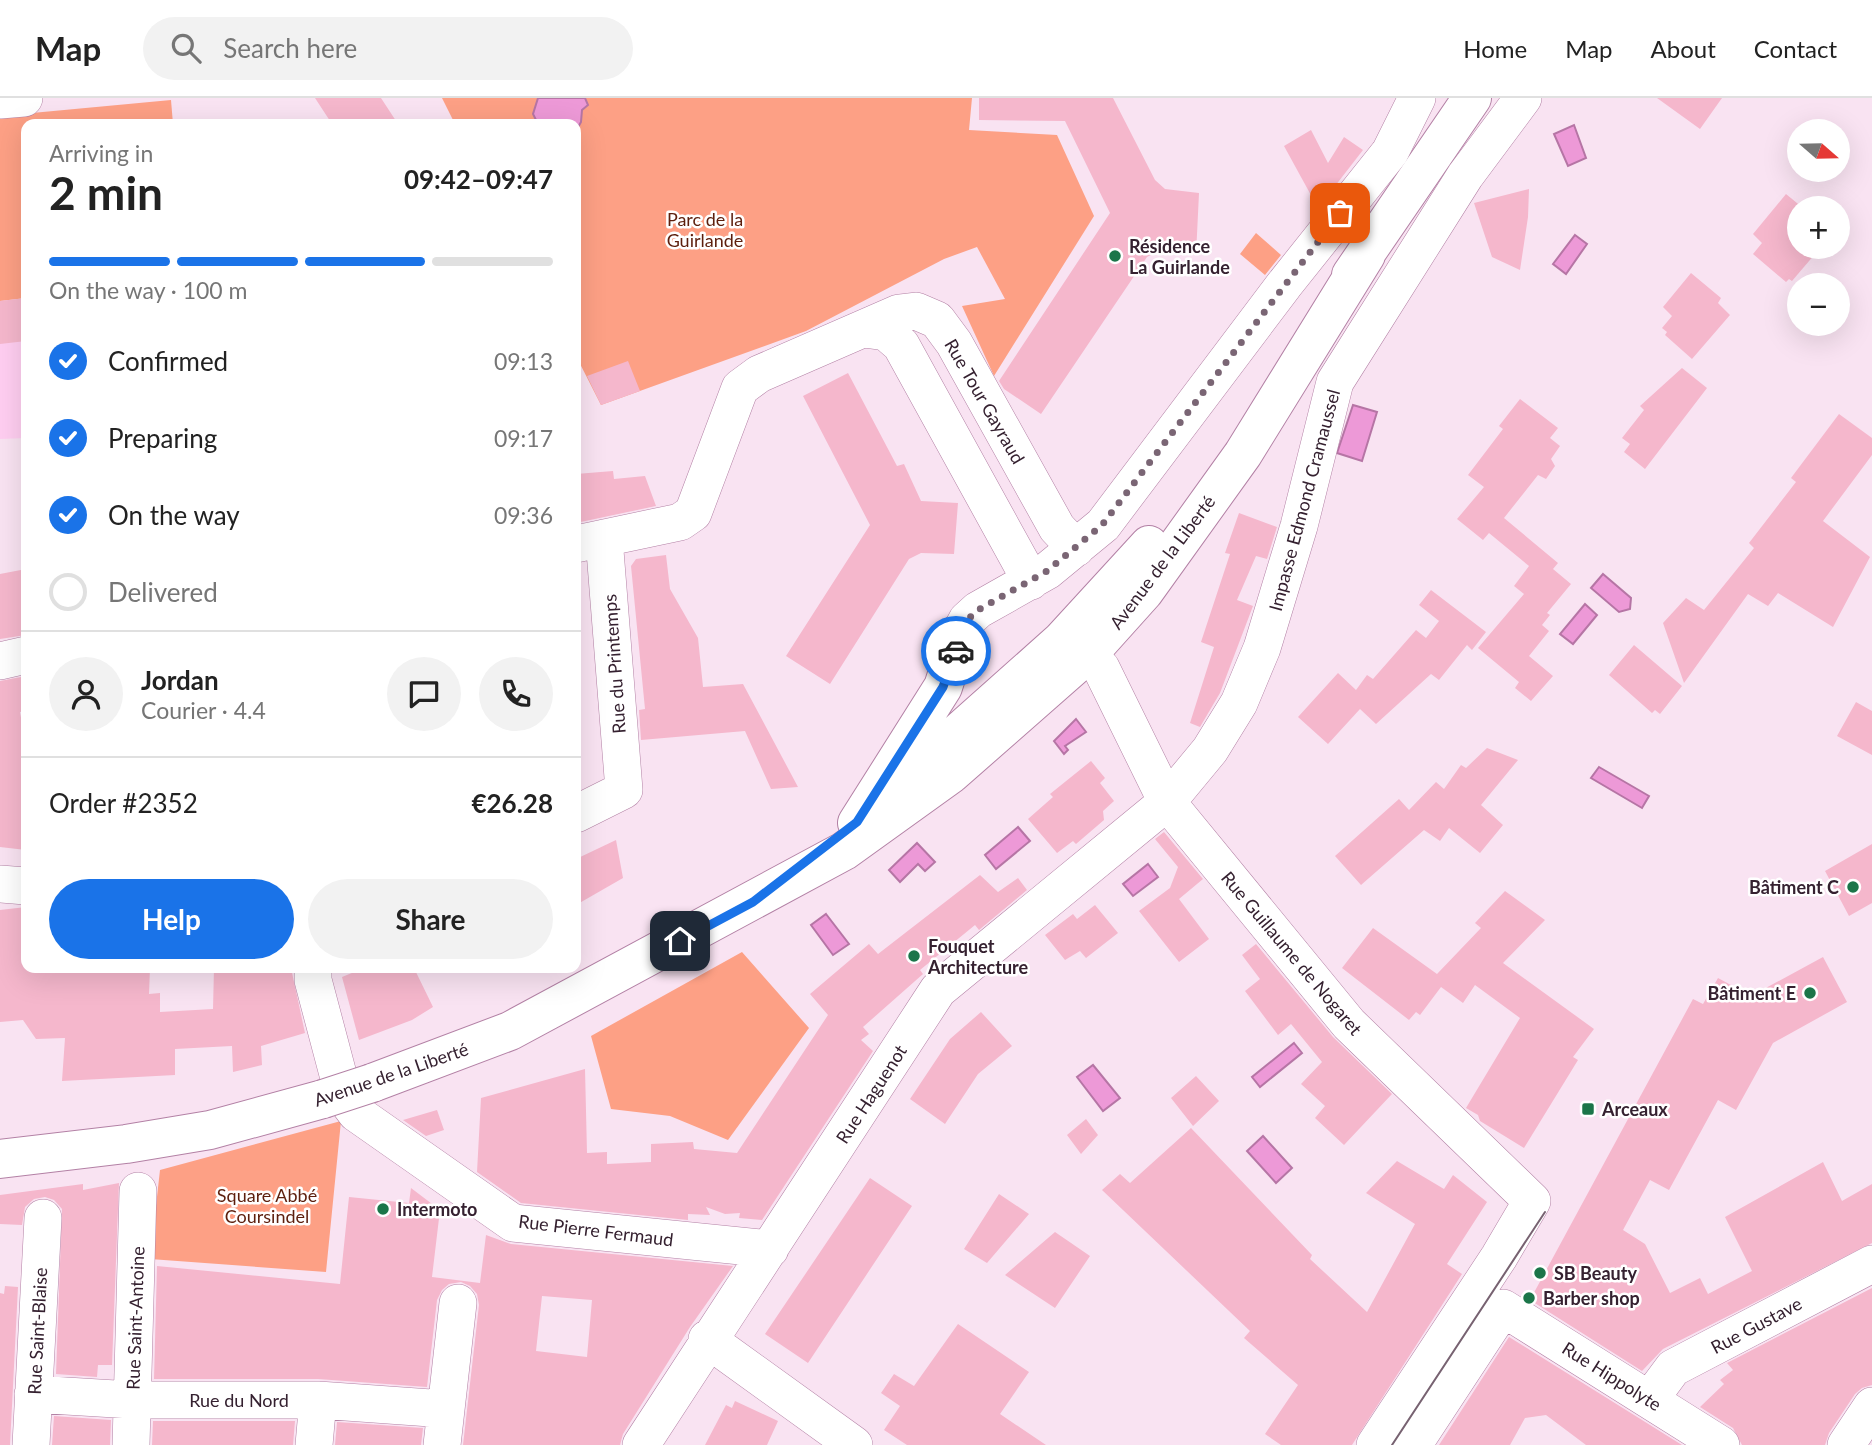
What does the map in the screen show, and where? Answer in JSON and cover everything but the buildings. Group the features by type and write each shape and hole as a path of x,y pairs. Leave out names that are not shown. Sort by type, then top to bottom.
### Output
{"main road":[{"name":"Avenue de la Liberté","path":"753,902 857,822 1061,641 1124,574 1198,485 1366,255 1472,98"},
{"name":"Avenue de la Liberté","path":"0,1159 126,1144 210,1130 372,1083 510,1031 844,851 951,774 1091,652 1143,592 1243,454 1366,255"},
{"path":"961,631 969,655 982,671 1008,670 1061,641"},
{"path":"857,822 943,687 961,631"}],"street":[{"path":"0,100 24,98"},
{"path":"961,631 967,620 978,610 1031,581 1102,525 1284,285 1390,152 1418,98"},
{"name":"Impasse Edmond Cramaussel","path":"1167,802 1210,750 1239,703 1262,648 1299,526 1335,382 1465,176 1523,98"},
{"name":"Rue Tour Gayraud","path":"590,541 680,522 693,513 740,388 759,374 899,313 916,311 937,320 954,343 1057,528 1076,548"},
{"path":"864,328 886,332 901,345 1031,581"},
{"name":"Rue du Printemps","path":"581,812 624,790 590,541"},
{"path":"0,661 21,656"},
{"name":"Rue Guillaume de Nogaret","path":"1101,668 1167,802 1349,1024 1532,1201 1375,1445"},
{"name":"Rue Haguenot","path":"641,1445 938,990 1167,802"},
{"path":"0,884 21,886"},
{"name":"Rue Pierre Fermaud","path":"313,973 344,1097 356,1113 513,1223 770,1249"},
{"name":"Rue Saint-Antoine","path":"131,1445 138,1191"},
{"name":"Rue Saint-Blaise","path":"31,1445 43,1218"},
{"name":"Rue Gustave","path":"1650,1399 1673,1368 1872,1264"},
{"path":"442,1445 458,1303"},
{"name":"Rue Hippolyte","path":"1413,1445 1503,1308 1721,1445"},
{"path":"708,1339 813,1432 854,1445"},
{"name":"Rue du Nord","path":"33,1394 132,1400 318,1401 445,1409"},
{"path":"314,1445 318,1401"},
{"path":"1846,1445 1872,1406"}],"shaded area":[{"path":"538,98 585,98 588,105 582,110 581,122 581,119 536,119 533,114"},
{"path":"1574,125 1586,158 1568,166 1554,134"},
{"path":"1575,235 1587,244 1566,274 1553,264"},
{"path":"21,299 21,438 0,439 0,301"},
{"path":"1353,405 1377,412 1362,461 1337,453"},
{"path":"1603,574 1631,598 1630,609 1619,612 1591,588"},
{"path":"1585,604 1597,615 1573,644 1560,634"},
{"path":"1076,719 1086,732 1065,746 1068,750 1064,754 1054,741"},
{"path":"1599,767 1649,796 1642,808 1591,778"},
{"path":"1018,827 1030,841 996,869 985,855"},
{"path":"917,843 935,862 925,871 918,864 900,882 889,870"},
{"path":"1148,864 1158,877 1133,896 1123,884"},
{"path":"826,914 849,944 833,955 811,925"},
{"path":"1294,1043 1302,1053 1260,1087 1252,1077"},
{"path":"1093,1065 1120,1098 1103,1111 1077,1077"},
{"path":"1263,1136 1292,1168 1276,1183 1247,1151"}],"green space":[{"name":"Parc de la Guirlande","path":"442,98 972,98 969,130 1057,135 1094,216 994,376 962,306 1005,299 977,247 944,259 806,331 601,405 581,366 581,119 452,119"},
{"path":"171,100 173,119 21,119 21,299 0,301 0,116"},
{"path":"1256,233 1281,255 1265,275 1240,254"},
{"path":"742,952 809,1028 728,1140 670,1116 611,1109 591,1036"},
{"name":"Square Abbé Coursindel","path":"341,1121 326,1272 150,1259 160,1170"}],"tram line":[{"path":"1392,1445 1545,1212"}],"way so far":[{"path":"956,651 961,631 967,620 978,610 1047,571 1102,525 1340,213"}],"place":[{"name":"Résidence La Guirlande","path":"1115,256"},
{"name":"Bâtiment C","path":"1853,887"},
{"name":"Fouquet Architecture","path":"914,956"},
{"name":"Bâtiment E","path":"1810,993"},
{"name":"Arceaux","path":"1588,1109"},
{"name":"Intermoto","path":"383,1209"},
{"name":"SB Beauty","path":"1540,1273"},
{"name":"Barber shop","path":"1529,1298"}],"route":[{"path":"680,941 753,902 857,822 943,687 956,651"}]}
